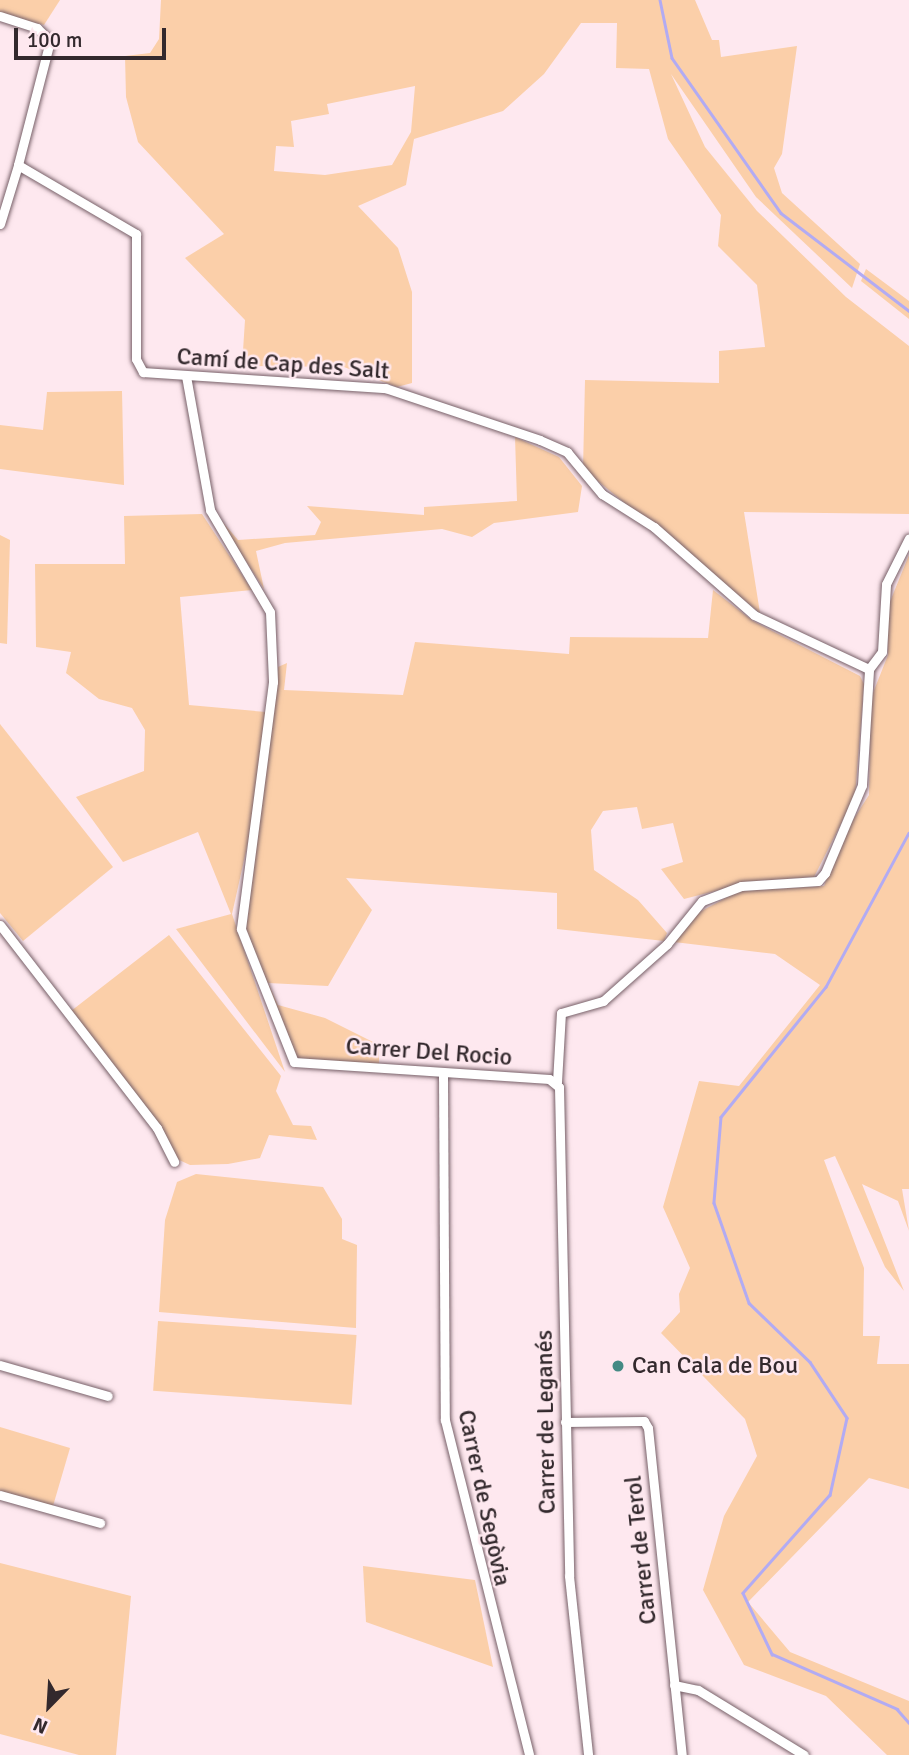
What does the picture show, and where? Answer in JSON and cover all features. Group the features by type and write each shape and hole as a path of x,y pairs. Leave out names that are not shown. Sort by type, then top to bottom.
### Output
{"street":[{"path":"0,16 37,28 50,41 0,224"},
{"name":"Camí de Cap des Salt","path":"18,164 136,234 137,368 186,376 385,387 540,440 567,452 602,494 654,527 754,615 869,669"},
{"name":"Carrer Del Rocio","path":"186,376 209,510 270,612 274,682 241,929 294,1062 558,1085"},
{"path":"869,669 882,652 886,584 909,538"},
{"name":"Carrer de Leganés","path":"588,1755 569,1576 558,1085 561,1013 603,1001 667,944 702,901 741,886 818,881 825,873 862,785 869,669"},
{"path":"0,925 157,1128 174,1162"},
{"name":"Carrer de Segòvia","path":"443,1074 445,1420 512,1706 532,1754"},
{"path":"0,1365 108,1396"},
{"name":"Carrer de Terol","path":"565,1422 643,1421 648,1428 682,1755"},
{"path":"0,1494 100,1523"},
{"path":"674,1685 698,1690 804,1755"}],"shaded area":[{"path":"0,0 60,0 44,25 0,14"},
{"path":"161,0 695,0 712,40 719,40 721,57 797,46 782,154 774,168 782,193 860,264 852,288 756,197 671,74 705,147 757,211 846,297 909,346 909,514 744,512 760,613 583,469 585,380 719,383 719,351 765,347 757,285 718,246 721,215 668,139 649,69 616,68 617,23 581,23 544,74 503,111 414,139 406,185 358,206 398,248 412,292 412,383 397,387 344,367 242,366 245,320 185,258 224,234 138,142 126,97 125,56 150,53 159,39","holes":["415,86 411,132 392,165 325,175 274,171 276,146 294,147 291,121 329,114 327,104"]},
{"path":"866,269 909,301 909,319 861,281"},
{"path":"122,391 124,485 0,469 0,425 43,430 47,392"},
{"path":"515,437 559,457 582,486 578,512 494,523 472,537 442,529 285,543 256,551 264,589 214,512 238,540 315,535 321,522 307,506 424,515 424,507 517,501"},
{"path":"202,514 252,590 180,597 189,705 266,712 255,811 232,914 285,1072 176,929 231,914 198,832 123,862 76,797 144,771 145,730 132,708 99,699 66,673 71,652 36,647 35,564 125,564 124,516"},
{"path":"0,535 10,540 7,644 0,643"},
{"path":"909,555 909,1189 902,1189 909,1231 898,1201 862,1184 904,1291 885,1267 835,1156 824,1160 864,1268 863,1336 880,1336 877,1364 909,1364 909,1489 869,1478 748,1602 790,1652 909,1701 909,1755 887,1755 826,1696 744,1665 703,1590 724,1516 757,1456 745,1419 661,1333 680,1312 679,1294 690,1268 663,1207 699,1081 739,1086 820,985 775,954 674,942 692,916 739,891 824,886 842,837 869,795 871,698 888,655 887,609"},
{"path":"713,590 753,621 860,676 864,684 855,796 814,877 754,881 684,899 661,869 683,862 673,823 642,829 637,807 603,811 591,830 594,870 638,900 667,933 664,941 557,929 557,893 346,878 372,910 328,986 268,983 278,1005 325,1018 379,1045 379,1066 297,1059 246,931 278,667 287,663 284,690 403,695 415,642 569,654 570,637 708,638"},
{"path":"0,724 113,867 23,941 0,913"},
{"path":"169,935 281,1076 276,1091 293,1125 311,1126 317,1140 269,1135 260,1158 228,1164 190,1165 177,1159 71,1011"},
{"path":"196,1174 323,1187 342,1219 342,1239 357,1245 356,1328 159,1312 165,1220 177,1182"},
{"path":"158,1321 357,1335 352,1405 153,1391"},
{"path":"0,1427 70,1448 53,1506 0,1491"},
{"path":"0,1563 131,1596 116,1755 79,1755 0,1734"},
{"path":"363,1566 475,1580 493,1667 366,1622"}],"waterway":[{"path":"660,0 672,58 781,213 909,311"},
{"path":"909,833 826,987 721,1117 714,1203 749,1303 810,1362 847,1418 830,1495 743,1593 772,1654 897,1709 909,1723"}],"place":[{"name":"Can Cala de Bou","path":"618,1366"}]}
